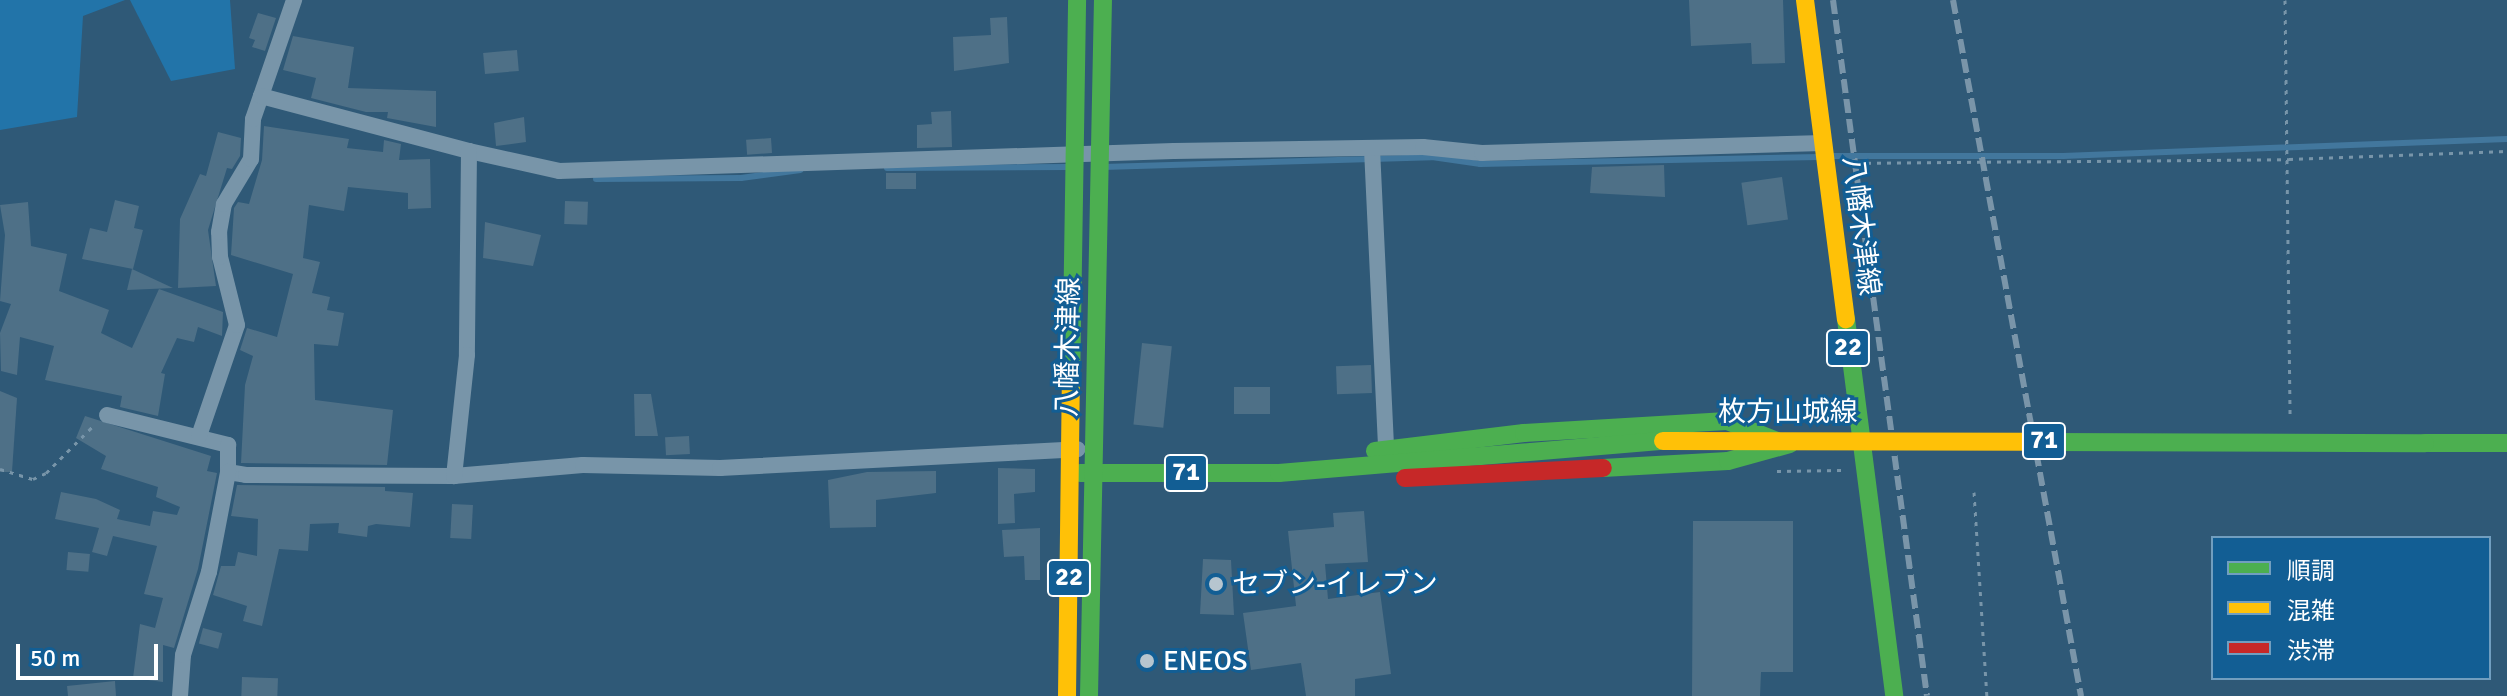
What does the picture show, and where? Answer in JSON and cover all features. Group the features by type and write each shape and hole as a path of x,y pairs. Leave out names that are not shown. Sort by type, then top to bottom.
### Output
{"main road":[{"name":"八幡木津線","path":"1067,696 1077,0"},
{"name":"八幡木津線","path":"1089,696 1103,0"},
{"name":"八幡木津線","path":"1805,0 1859,444 1894,696"},
{"name":"71","path":"1279,473 1386,450 1524,433 1727,421 1786,444"},
{"name":"枚方山城線","path":"1070,473 1279,473 1663,441 2507,443"},
{"name":"71","path":"1279,473 1374,479 1506,476 1728,461 1786,444 1859,444"}],"street":[{"path":"199,436 237,325 220,257 219,232 224,204 251,159 253,119 294,0"},
{"path":"261,96 469,151 559,171 1100,153 1372,149 1482,153 1823,143"},
{"path":"1372,149 1386,450"},
{"path":"454,476 467,355 469,151"},
{"path":"107,415 228,445 228,472 209,572 183,655 180,696"},
{"path":"228,472 454,476 583,465 720,468 1094,449"}],"path":[{"path":"2285,0 2290,419"},
{"path":"1857,163 2289,159 2507,151"},
{"path":"1829,422 1764,419 1764,410 1837,409"},
{"path":"0,469 33,479 46,473 107,415"},
{"path":"1821,462 1775,463 1775,471 1841,470"},
{"path":"1974,492 1987,696"}],"shaded area":[{"path":"0,0 125,0 83,16 77,117 0,130"},
{"path":"130,0 230,0 235,69 171,81"}],"building":[{"path":"1689,0 1783,0 1785,63 1752,64 1751,43 1691,46"},
{"path":"258,13 276,18 265,51 252,47 255,40 249,38"},
{"path":"1007,17 1009,63 954,71 953,37 991,35 990,18"},
{"path":"293,36 354,47 348,88 436,91 436,127 387,118 388,112 366,112 311,98 316,78 283,70"},
{"path":"517,50 519,71 485,74 483,53"},
{"path":"951,111 952,147 917,148 917,125 932,124 931,112"},
{"path":"524,117 526,142 496,146 494,123"},
{"path":"264,126 349,139 347,148 383,152 384,140 401,144 399,160 430,159 431,208 408,209 408,193 348,187 344,211 309,205 303,258 320,262 312,293 330,297 327,310 344,313 338,346 314,344 315,400 393,410 387,465 241,463 245,385 253,356 240,350 247,328 277,337 293,274 231,255 234,208 238,202 249,204 262,160"},
{"path":"218,132 241,138 240,156 232,169 227,168 208,230 216,286 178,288 180,219 200,174 206,176"},
{"path":"771,138 772,153 747,155 746,140"},
{"path":"1664,165 1665,197 1590,193 1592,167"},
{"path":"886,173 916,173 916,189 886,189"},
{"path":"1782,177 1788,220 1747,225 1741,183"},
{"path":"115,200 139,206 134,228 143,230 133,269 82,259 90,228 107,232"},
{"path":"565,201 588,202 587,225 564,224"},
{"path":"28,202 31,246 67,254 59,291 109,310 101,333 132,348 159,289 223,312 222,336 198,327 194,342 177,338 161,373 165,374 158,416 120,407 122,396 45,380 54,346 20,337 17,375 1,371 0,333 11,304 0,301 5,235 0,205"},
{"path":"485,222 541,235 533,266 483,258"},
{"path":"132,269 173,288 127,290"},
{"path":"1142,343 1172,346 1163,428 1133,425"},
{"path":"1371,365 1372,393 1337,394 1336,366"},
{"path":"1234,387 1270,387 1270,414 1234,414"},
{"path":"0,391 17,398 12,472 0,472"},
{"path":"634,394 651,394 658,436 635,436"},
{"path":"85,416 211,456 207,471 217,473 198,569 174,648 163,645 163,682 133,678 140,624 155,628 163,598 144,594 157,546 113,536 107,556 92,552 99,528 55,519 61,492 96,499 120,510 117,519 150,526 153,511 177,515 180,507 156,497 158,487 101,469 106,456 76,438"},
{"path":"689,436 690,454 666,455 665,437"},
{"path":"998,468 1035,469 1035,492 1014,494 1015,523 998,524"},
{"path":"936,471 936,493 876,500 876,527 830,528 828,480 867,472"},
{"path":"237,485 385,487 385,491 413,493 410,527 376,524 368,526 367,537 338,533 339,523 310,524 308,551 279,549 262,626 243,621 247,606 213,595 221,566 235,566 238,552 257,556 258,519 231,516"},
{"path":"452,504 473,505 471,539 450,538"},
{"path":"1364,511 1368,562 1325,564 1328,599 1380,592 1391,674 1355,679 1355,696 1306,696 1301,663 1251,670 1243,613 1296,606 1288,531 1334,527 1333,513"},
{"path":"1693,521 1793,521 1793,672 1761,672 1760,696 1692,696"},
{"path":"1040,528 1040,580 1025,580 1024,556 1004,557 1002,530"},
{"path":"68,552 90,554 88,572 66,570"},
{"name":"セブン-イレブン","path":"1203,559 1231,560 1234,615 1200,614"},
{"path":"203,628 222,633 218,649 199,643"},
{"path":"242,677 278,678 277,696 241,696"},
{"path":"115,681 116,696 68,696 67,686"}],"waterway":[{"path":"1831,156 2063,156 2507,139"},
{"path":"1103,167 1432,157 1480,164 1819,157"},
{"path":"887,168 1068,167"},
{"path":"596,179 741,178 800,170"}],"railway":[{"path":"1833,0 1927,696"},
{"path":"1953,0 2081,696"}],"traffic: fast":[{"path":"1071,388 1077,0"},
{"path":"1089,696 1103,0"},
{"path":"1846,319 1894,696"},
{"path":"1375,451 1524,433 1727,421 1777,441"},
{"path":"1080,473 1279,473 1663,441"},
{"path":"2046,442 2425,443"},
{"path":"2425,443 2507,443"},
{"path":"1603,468 1728,461 1790,444"}],"traffic: slow":[{"path":"1805,0 1846,319"},
{"path":"1067,696 1071,388"},
{"path":"1663,441 2046,442"}],"traffic: jam":[{"path":"1405,478 1603,468"}],"place":[{"name":"セブン-イレブン","path":"1216,584"},
{"name":"ENEOS","path":"1147,661"}]}
